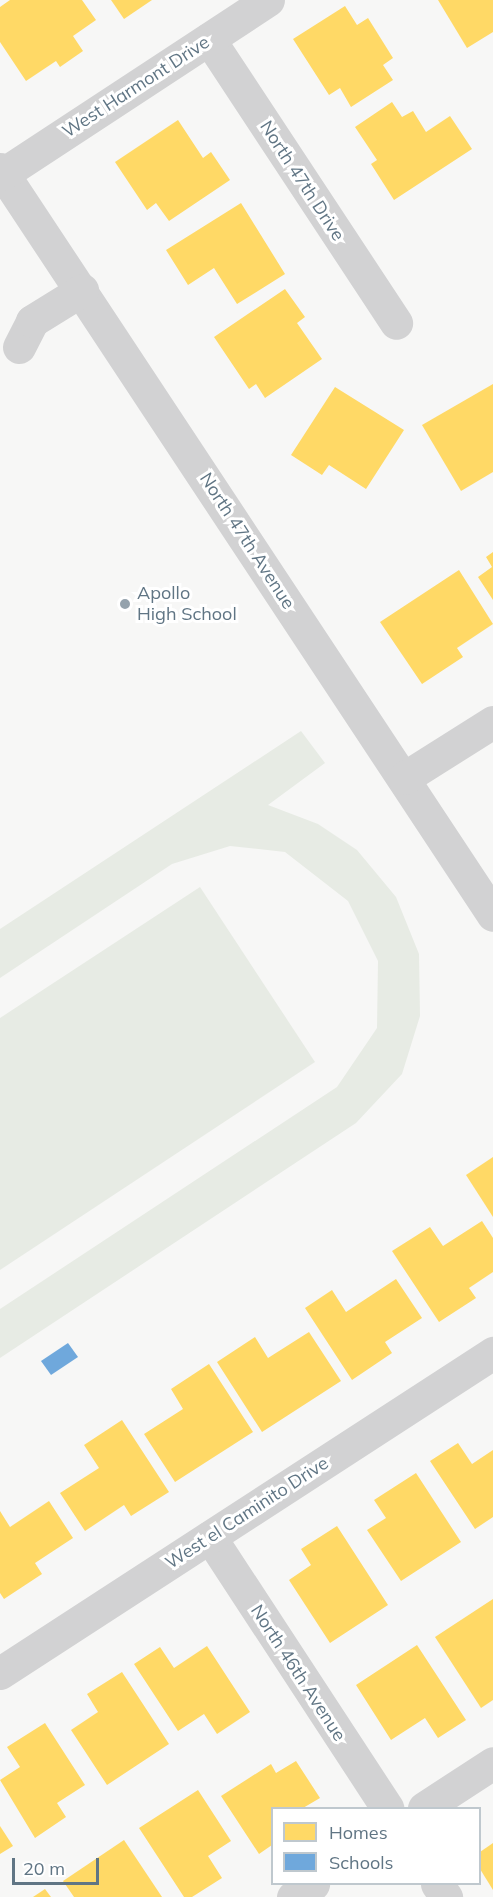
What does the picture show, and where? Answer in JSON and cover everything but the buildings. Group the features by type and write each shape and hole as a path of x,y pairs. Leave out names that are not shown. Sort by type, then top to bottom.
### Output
{"street":[{"name":"West Harmont Drive","path":"2,171 268,0"},
{"name":"North 47th Drive","path":"209,39 396,323"},
{"name":"North 47th Avenue","path":"2,171 493,915"},
{"path":"19,347 32,321 82,290"},
{"path":"404,778 493,722"},
{"name":"West el Caminito Drive","path":"0,1673 493,1353"},
{"name":"North 46th Avenue","path":"210,1537 386,1807"},
{"path":"427,1807 493,1763"},
{"path":"293,1897 311,1885"}],"shaded area":[{"path":"301,731 325,763 268,805 318,824 357,850 396,897 419,954 420,1016 402,1074 356,1123 0,1358 0,1309 337,1087 377,1028 378,961 348,901 285,852 230,846 172,864 0,978 0,929"},
{"path":"200,887 315,1062 0,1270 0,1018"}],"place":[{"name":"Apollo High School","path":"125,604"}]}
